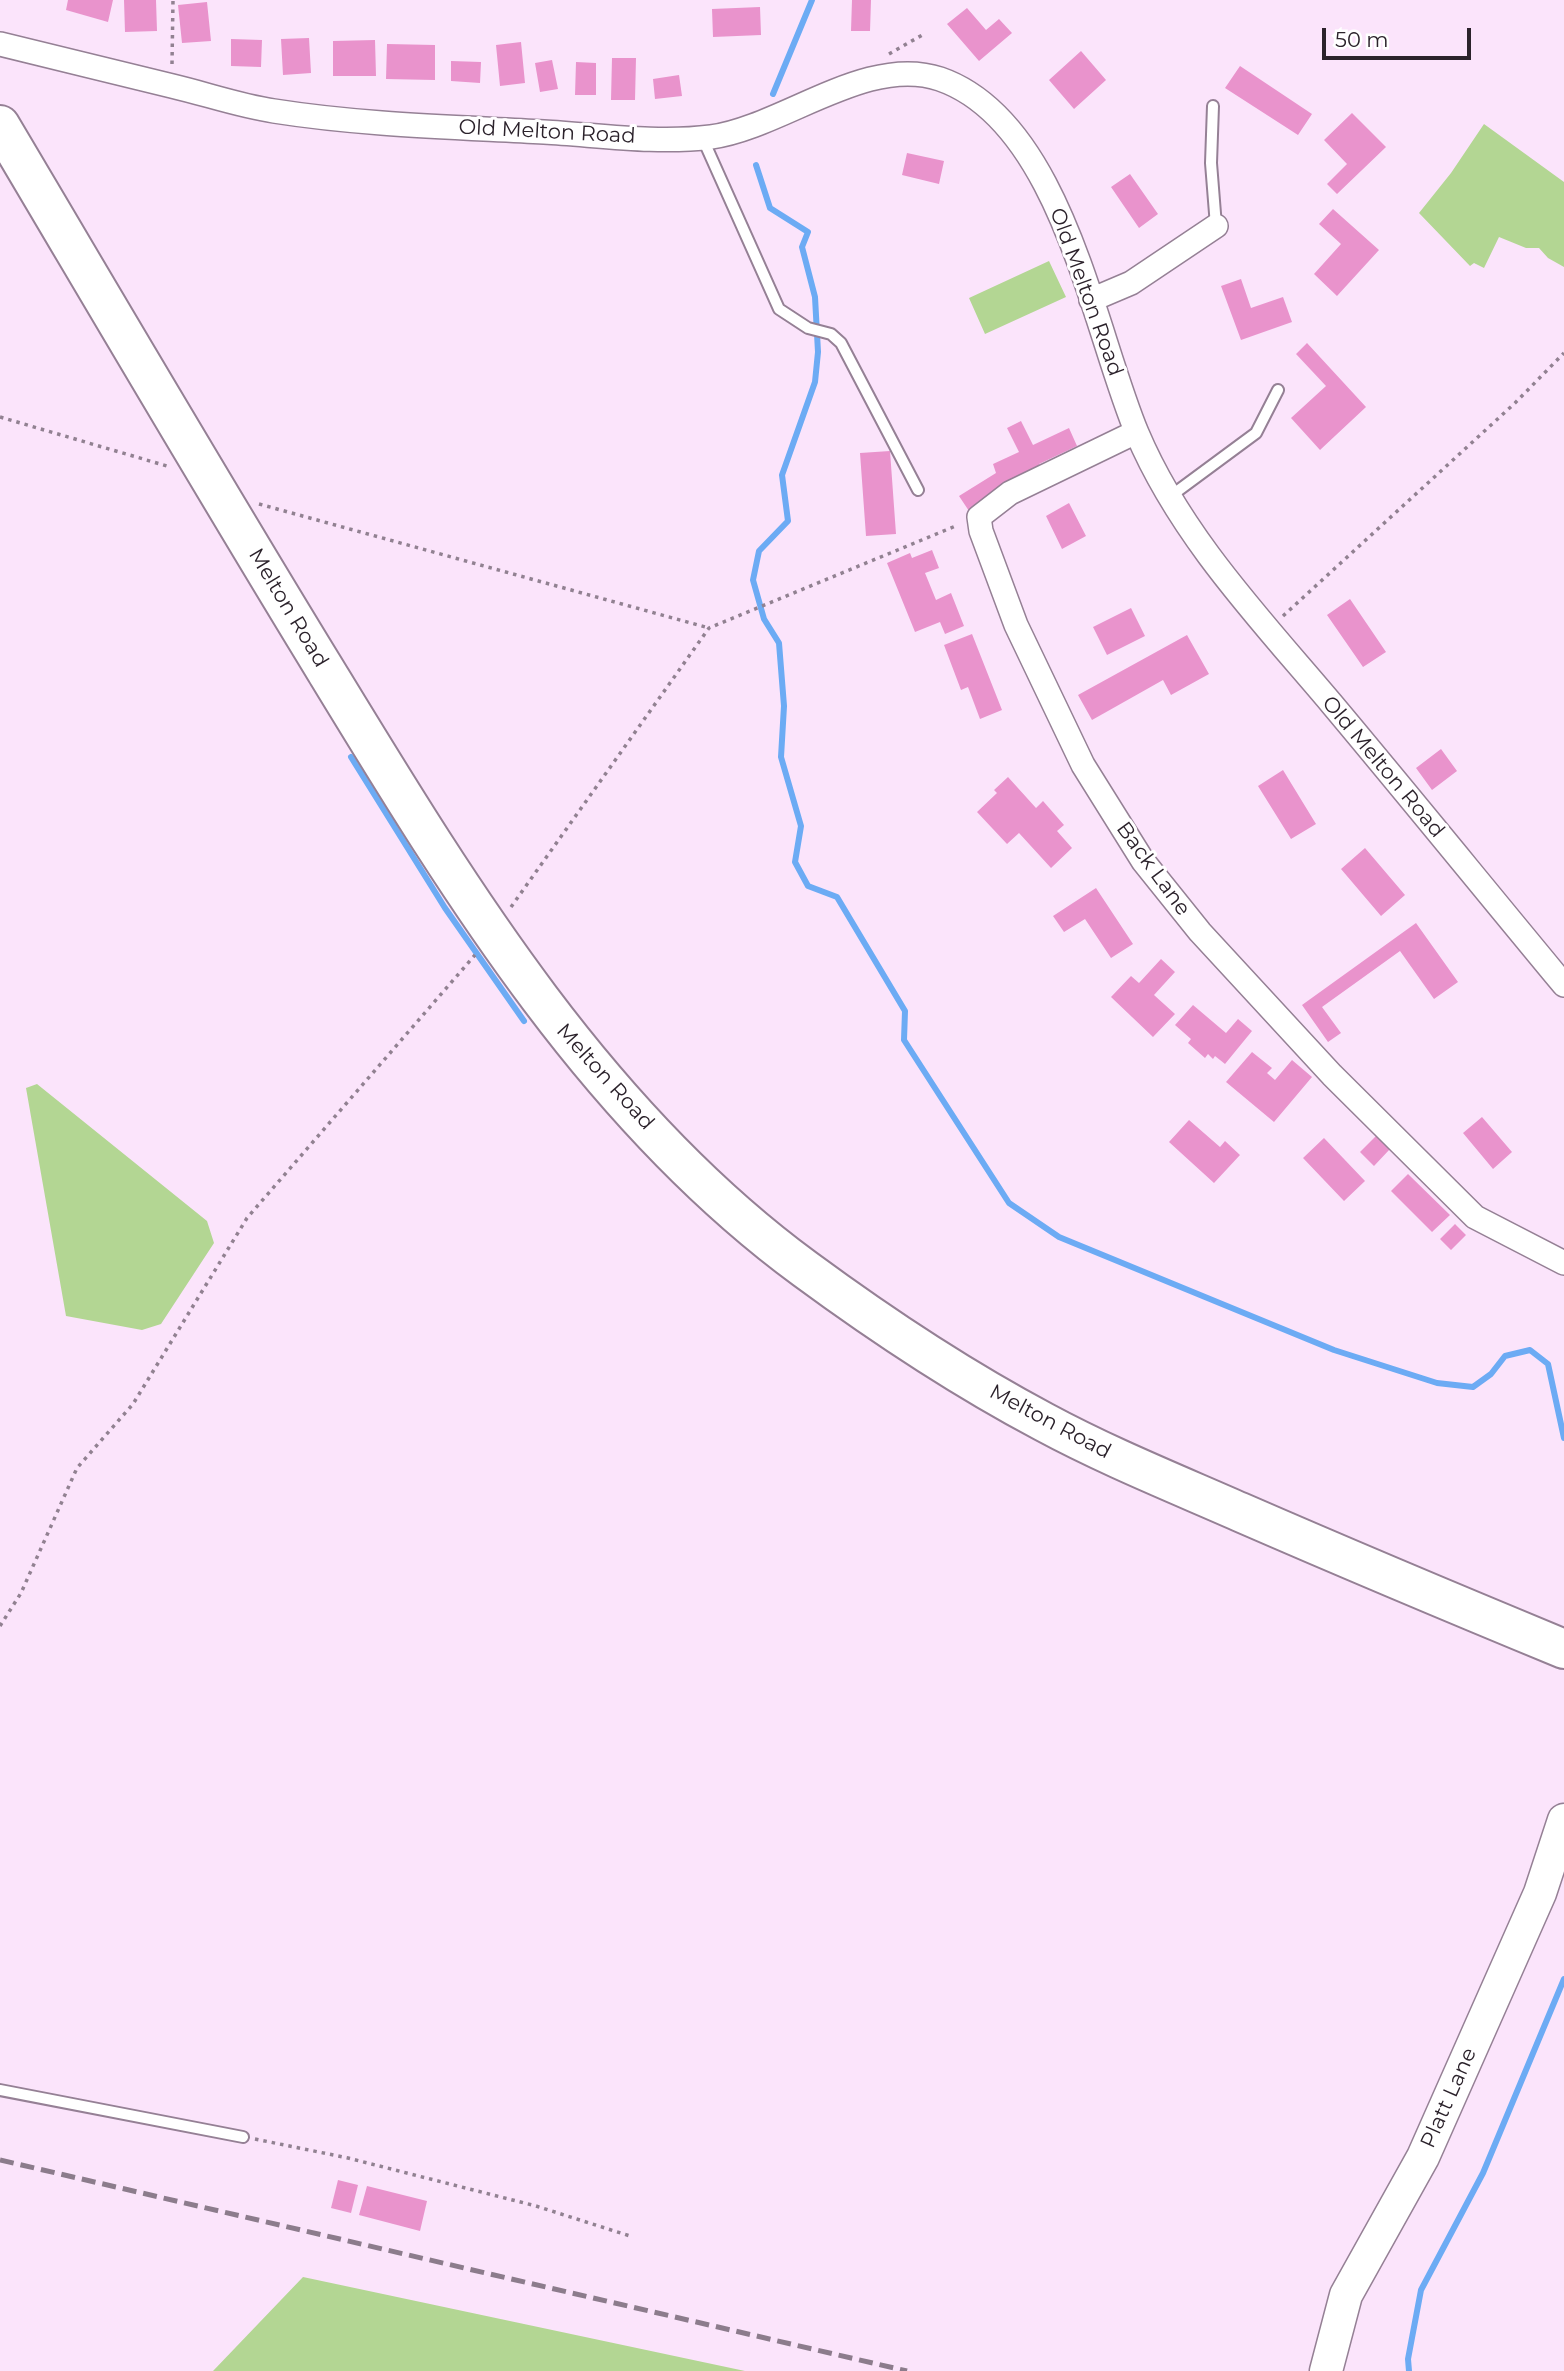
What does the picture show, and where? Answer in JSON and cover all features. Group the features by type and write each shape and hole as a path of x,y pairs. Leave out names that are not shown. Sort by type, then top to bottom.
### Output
{"highway":[{"name":"Melton Road","path":"0,125 228,512 493,935 545,1010 597,1071 709,1189 801,1266 900,1336 1045,1423 1127,1462 1399,1581 1564,1649"}],"street":[{"name":"Old Melton Road","path":"0,44 270,111 368,123 649,138 702,137 750,128 850,86 883,77 909,74 944,80 968,93 993,112 1030,154 1070,238 1136,432 1168,498 1268,629 1564,985"},
{"path":"1091,300 1131,283 1216,226"},
{"path":"979,517 1010,494 1136,432"},
{"name":"Back Lane","path":"979,517 981,531 1016,625 1083,765 1160,881 1200,932 1332,1074 1475,1217 1564,1263"},
{"name":"Platt Lane","path":"1326,2371 1346,2295 1423,2157 1541,1894 1564,1820"}],"lane":[{"path":"1213,106 1211,163 1216,226"},
{"path":"702,137 779,309 807,328 831,334 841,343 918,490"},
{"path":"1168,498 1256,433 1278,390"},
{"path":"0,2090 243,2137"}],"path":[{"path":"172,86 173,0"},
{"path":"1268,629 1515,403 1564,353"},
{"path":"0,417 177,468"},
{"path":"228,512 262,503 709,628"},
{"path":"0,1626 21,1593 77,1468 133,1404 247,1218 493,935 709,628 979,517"},
{"path":"243,2137 348,2158 524,2203 630,2236"}],"green space":[{"path":"1484,124 1564,182 1564,267 1548,258 1539,248 1526,248 1499,237 1484,268 1474,263 1470,266 1419,213 1451,173"},
{"path":"1049,261 1066,297 985,334 969,298"},
{"path":"37,1084 207,1221 214,1243 161,1324 142,1330 66,1316 26,1088"},
{"path":"303,2277 745,2371 213,2371"}],"building":[{"path":"68,0 113,0 108,22 66,10"},
{"path":"124,0 156,0 157,31 125,32"},
{"path":"852,0 871,0 870,31 851,31"},
{"path":"207,2 211,41 182,43 178,5"},
{"path":"760,7 761,35 713,37 712,9"},
{"path":"967,8 986,30 999,19 1012,33 979,61 947,24"},
{"path":"309,38 311,73 283,75 281,39"},
{"path":"231,39 262,40 261,67 231,66"},
{"path":"375,40 376,76 333,76 333,41"},
{"path":"521,42 525,83 500,86 496,45"},
{"path":"387,44 435,45 435,80 386,79"},
{"path":"1081,51 1106,80 1074,109 1049,80"},
{"path":"612,58 636,58 635,100 611,100"},
{"path":"552,60 558,89 540,92 535,63"},
{"path":"451,61 481,62 480,83 451,81"},
{"path":"576,62 596,63 596,95 575,95"},
{"path":"1240,66 1312,114 1298,135 1225,88"},
{"path":"679,75 682,96 655,99 653,79"},
{"path":"1352,113 1386,147 1337,194 1327,184 1347,164 1324,140"},
{"path":"907,153 944,161 939,184 902,175"},
{"path":"1130,174 1158,214 1139,228 1111,187"},
{"path":"1333,209 1379,250 1337,296 1314,274 1341,244 1319,224"},
{"path":"1241,279 1251,308 1283,297 1292,322 1241,340 1221,286"},
{"path":"1307,343 1366,407 1320,450 1291,418 1326,386 1296,354"},
{"path":"1021,421 1033,445 1069,428 1077,446 1039,464 1042,470 1002,489 969,511 959,496 996,473 993,464 1019,452 1007,428"},
{"path":"890,451 896,534 866,536 860,453"},
{"path":"1069,503 1086,536 1062,549 1046,516"},
{"path":"932,550 939,568 925,573 936,600 951,593 964,626 945,634 940,622 915,632 887,563 910,553 912,558"},
{"path":"1350,599 1386,652 1363,667 1327,615"},
{"path":"1131,608 1145,636 1107,655 1093,627"},
{"path":"972,634 1002,710 980,719 968,687 961,690 944,645"},
{"path":"1187,635 1209,674 1171,695 1163,680 1092,720 1078,695"},
{"path":"1441,749 1457,771 1432,790 1416,768"},
{"path":"1283,770 1316,824 1291,839 1258,786"},
{"path":"1008,777 1036,808 1043,801 1064,825 1057,831 1072,848 1051,868 1019,833 1007,844 977,812 997,793 994,790"},
{"path":"1365,848 1405,895 1381,916 1341,869"},
{"path":"1096,888 1133,944 1111,958 1085,919 1064,932 1053,916"},
{"path":"1416,923 1458,982 1434,999 1400,951 1322,1007 1341,1033 1328,1042 1302,1005"},
{"path":"1161,959 1175,972 1154,995 1175,1014 1153,1037 1111,997 1131,976 1139,983"},
{"path":"1193,1005 1226,1033 1238,1019 1252,1031 1225,1064 1215,1056 1213,1059 1208,1054 1205,1058 1188,1043 1191,1039 1175,1025"},
{"path":"1252,1052 1272,1068 1267,1073 1275,1080 1292,1060 1312,1077 1274,1122 1226,1082"},
{"path":"1482,1117 1512,1152 1493,1169 1463,1133"},
{"path":"1189,1120 1220,1147 1225,1141 1240,1155 1214,1183 1169,1142"},
{"path":"1376,1136 1390,1149 1374,1166 1360,1152"},
{"path":"1324,1138 1365,1181 1344,1201 1303,1158"},
{"path":"1408,1174 1450,1215 1432,1232 1391,1191"},
{"path":"1455,1224 1466,1235 1451,1250 1440,1239"},
{"path":"338,2180 358,2185 351,2213 331,2208"},
{"path":"367,2186 427,2201 420,2231 359,2215"}],"waterway":[{"path":"773,94 812,0"},
{"path":"756,165 770,208 808,232 802,247 815,297 818,352 815,382 782,475 788,521 759,551 753,580 764,619 779,643 784,706 781,757 801,826 795,862 808,886 837,897 905,1011 904,1040 1009,1203 1059,1237 1334,1350 1437,1383 1473,1387 1491,1374 1505,1356 1530,1350 1548,1364 1564,1438"},
{"path":"351,757 445,908 524,1021"},
{"path":"1409,2371 1408,2359 1421,2290 1483,2173 1564,1979"}],"railway":[{"path":"0,2160 907,2371"}]}
